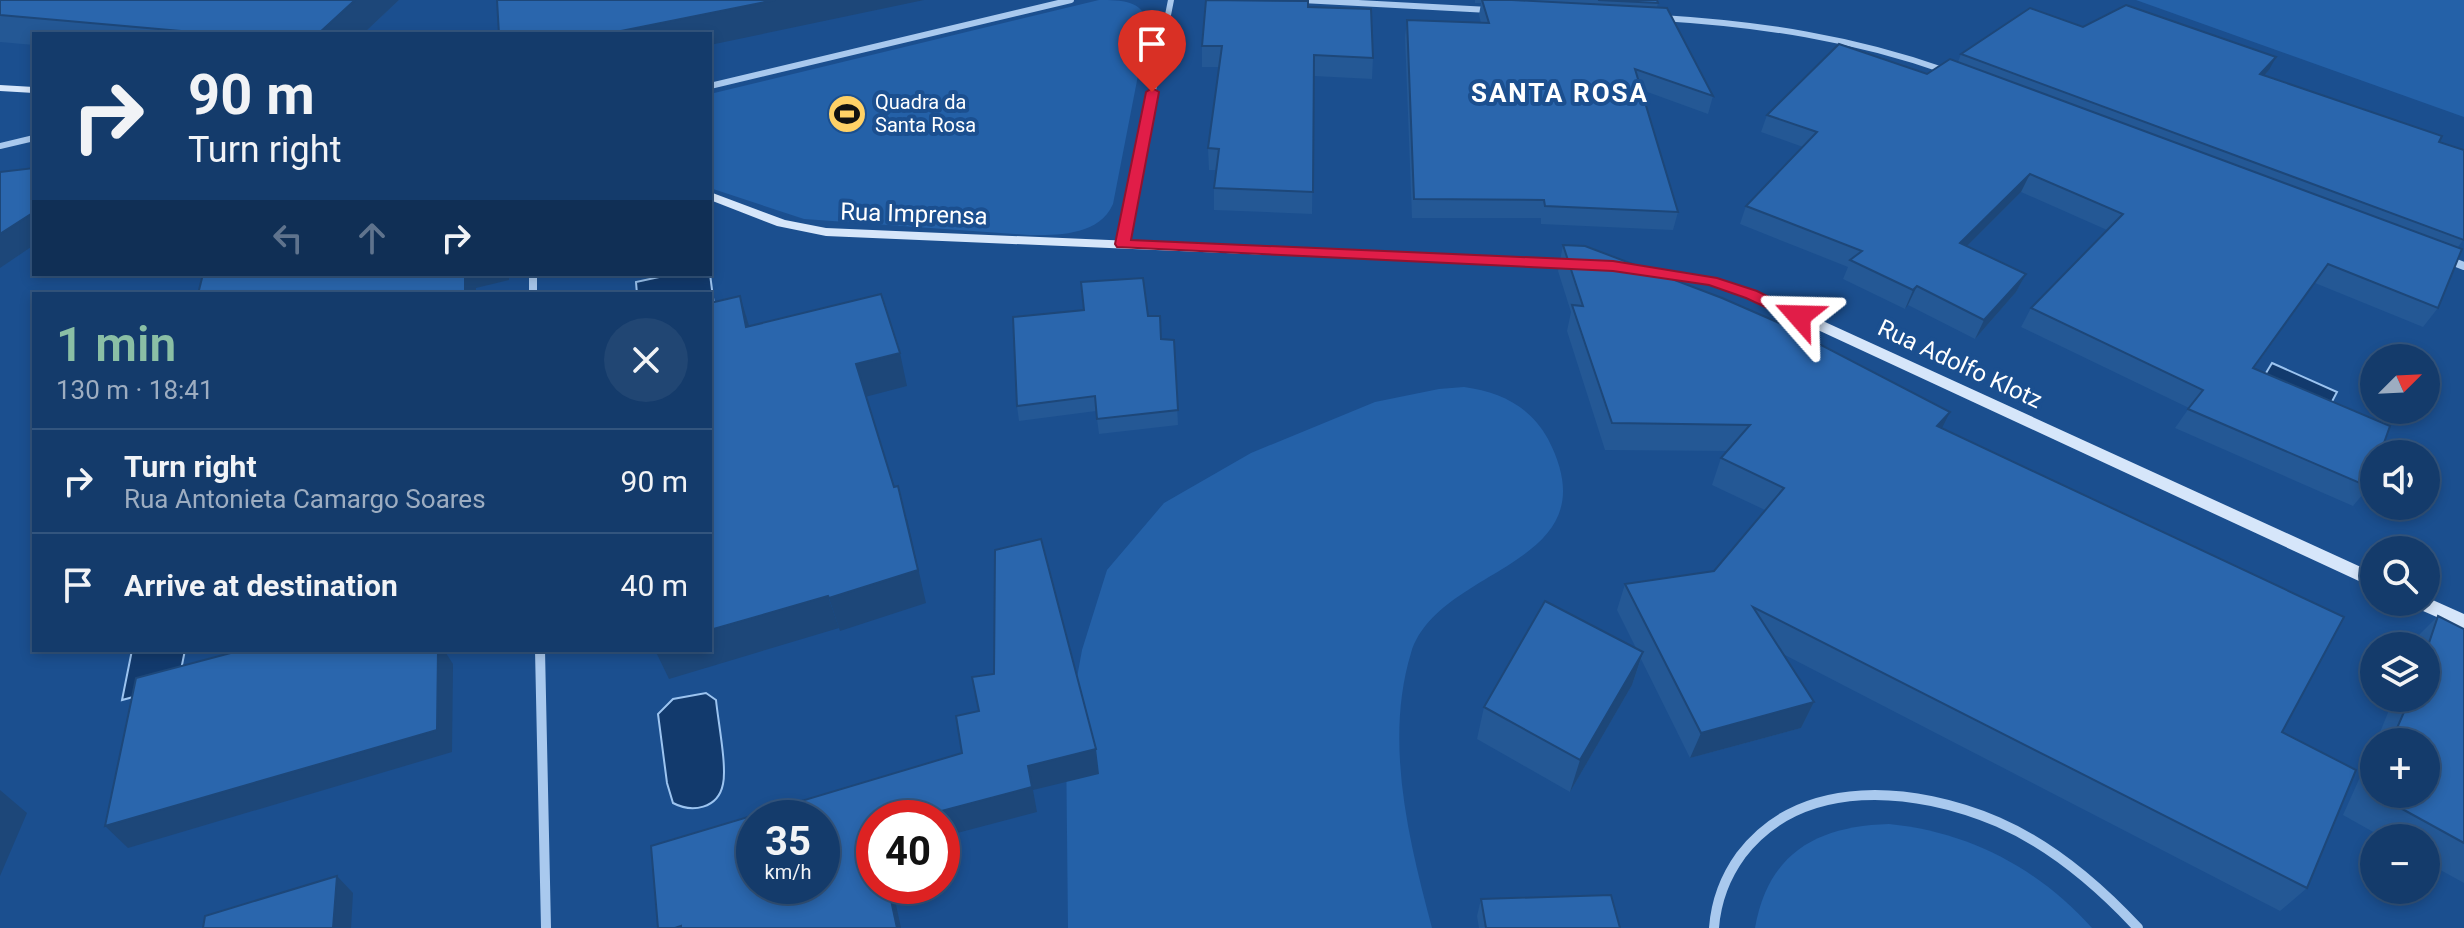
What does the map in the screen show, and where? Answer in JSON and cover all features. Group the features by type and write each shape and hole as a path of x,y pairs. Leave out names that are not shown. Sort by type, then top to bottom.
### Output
{"street":[{"path":"712,86 1071,0"},
{"path":"1122,244 1171,0"},
{"path":"1302,0 1504,10"},
{"path":"1660,18 1737,23 1846,40 1909,57 1952,74"},
{"path":"0,88 32,90"},
{"path":"0,146 32,138"},
{"name":"Rua Imprensa","path":"712,197 782,223 826,232 1122,244"},
{"name":"Rua Adolfo Klotz","path":"1122,244 1605,266 1711,281 1752,294 2360,575"},
{"path":"2435,255 2464,266"},
{"path":"2440,611 2464,622"},
{"path":"540,652 546,928"},
{"path":"1714,928 1723,885 1758,835 1784,817 1813,803 1882,795 1933,802 2007,826 2051,852 2092,882 2138,928"}],"shaded area":[{"path":"1099,0 1130,3 1141,10 1148,24 1113,204 1107,215 1098,222 1065,234 1029,235 804,219 712,189 712,94"},
{"path":"2136,0 2464,0 2464,117"},
{"path":"664,276 710,276 715,313 712,314 712,292 637,292 636,282"},
{"path":"2272,363 2337,392 2326,413 2260,383"},
{"path":"1464,387 1502,397 1523,409 1548,439 1562,482 1559,514 1541,540 1515,561 1453,600 1427,624 1411,653 1403,687 1400,756 1408,826 1432,928 1068,928 1066,738 1082,650 1107,570 1164,503 1251,453 1375,402"},
{"path":"132,652 185,652 178,685 122,700"},
{"path":"706,693 716,700 723,755 723,784 710,804 688,808 673,803 667,783 658,714 673,699"},
{"path":"1889,824 1947,835 2000,856 2049,888 2092,928 1755,928 1771,880 1800,849 1818,838 1840,831"}],"building":[{"path":"0,0 355,0 320,32 192,32 0,15"},
{"path":"497,0 775,0 616,32 499,32"},
{"path":"1206,0 1308,1 1308,7 1371,9 1373,58 1314,55 1313,192 1214,188 1219,149 1208,148 1222,46 1202,46"},
{"path":"1482,0 1667,8 1713,96 1635,69 1678,212 1545,206 1544,200 1414,199 1407,20 1489,23"},
{"path":"1598,0 1657,0 1658,3"},
{"path":"2126,5 2276,57 2260,74 2442,136 2439,142 2464,150 2464,240 1961,54 2030,8 2083,27"},
{"path":"1839,44 1927,74 1950,59 2462,249 2438,308 2328,264 2253,368 2360,413 2360,424 2390,426 2385,440 2360,440 2360,483 2188,409 2203,390 2031,308 2123,214 2030,174 1960,243 2026,274 1984,320 1917,286 1913,290 1850,260 1862,251 1746,206 1817,132 1767,115"},
{"path":"32,168 32,213 0,234 0,172"},
{"path":"1563,245 1585,246 1777,322 1950,412 1937,426 2344,617 2282,732 2356,770 2307,888 1753,607 1814,702 1701,733 1625,584 1714,571 1784,488 1721,458 1750,425 1612,423 1572,305 1583,306"},
{"path":"202,276 465,276 465,292 198,292"},
{"path":"1143,278 1148,316 1160,316 1161,339 1174,340 1178,410 1097,419 1095,396 1017,406 1013,317 1084,310 1081,282"},
{"path":"881,294 900,353 856,364 894,487 898,486 918,570 712,629 712,303 740,296 746,327"},
{"path":"1041,539 1096,749 1028,766 1032,787 960,806 960,800 856,800 856,904 892,904 897,928 658,928 651,846 736,821 736,904 840,904 840,800 805,800 962,753 956,716 979,711 972,677 994,674 995,550"},
{"path":"1545,601 1643,652 1580,760 1484,707"},
{"path":"2438,616 2464,629 2464,843 2440,830 2440,824 2429,824 2400,808 2440,808 2440,728 2397,728 2404,712 2440,712 2440,632 2433,632"},
{"path":"234,652 438,652 437,730 105,826 136,678"},
{"path":"337,876 333,928 203,928 205,916"},
{"path":"1611,895 1620,928 1486,928 1481,899"}],"place":[{"name":"Quadra da Santa Rosa","path":"847,114"}],"district":[{"name":"SANTA ROSA","path":"1560,93"}],"route":[{"path":"1152,92 1122,244 1613,266 1711,281 1752,294 1799,316"}]}
